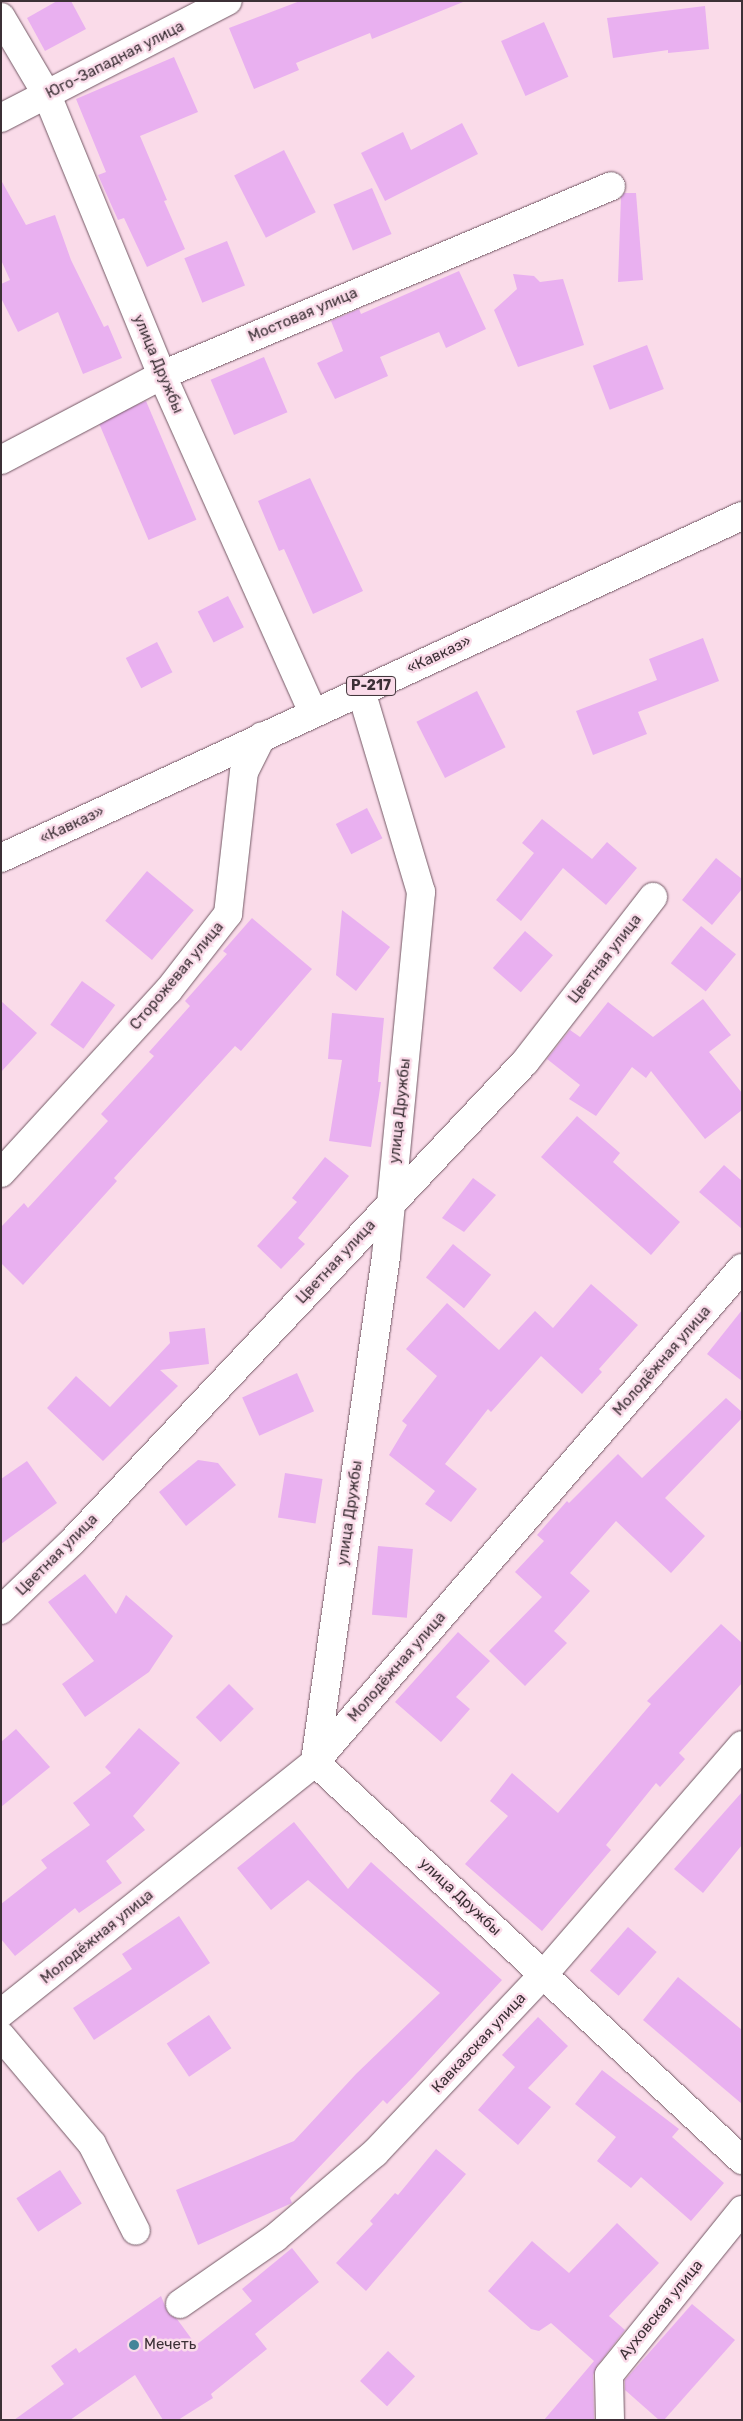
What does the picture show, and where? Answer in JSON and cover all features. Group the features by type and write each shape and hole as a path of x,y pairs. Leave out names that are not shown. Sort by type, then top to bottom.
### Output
{"main road":[{"name":"Юго-Западная улица","path":"1,118 228,1"},
{"name":"улица Дружбы","path":"1,17 47,95 162,374 313,713"},
{"name":"Мостовая улица","path":"1,460 162,374 611,186"},
{"name":"«Кавказ»","path":"1,858 361,690 742,516"},
{"name":"улица Дружбы","path":"361,690 421,892 390,1204 316,1762 742,2160"},
{"name":"Сторожевая улица","path":"1,1173 168,991 228,914 244,772 262,736"},
{"name":"Цветная улица","path":"1,1610 72,1542 525,1062 653,897"},
{"name":"Молодёжная улица","path":"1,2013 316,1762 742,1268"},
{"name":"Кавказская улица","path":"180,2304 276,2238 375,2153 543,1975 742,1745"},
{"path":"1,2036 92,2144 136,2231"},
{"name":"Ауховская улица","path":"610,2420 609,2375 742,2210"}],"building":[{"path":"57,1 71,1 86,29 45,51 27,18"},
{"path":"300,1 463,2 372,39 370,33 296,63 299,70 254,89 229,28"},
{"path":"705,6 709,49 668,53 668,50 613,58 607,18"},
{"path":"544,22 568,77 525,96 501,41"},
{"path":"174,57 198,112 140,136 167,200 164,201 185,249 147,267 124,218 118,220 98,175 106,172 76,99"},
{"path":"462,123 478,154 385,201 361,153 403,132 411,150"},
{"path":"284,150 316,212 266,238 234,175"},
{"path":"1,180 26,225 55,215 71,260 104,327 108,325 122,358 83,374 58,312 18,332 1,298 1,284 10,280 1,260"},
{"path":"372,188 392,234 353,250 333,204"},
{"path":"624,193 636,193 643,280 618,282 621,197"},
{"path":"227,241 245,286 202,303 184,258"},
{"path":"459,271 486,329 446,348 439,332 380,357 388,376 335,399 317,363 343,351 331,321 359,309 361,314"},
{"path":"513,274 534,276 540,282 563,279 584,345 518,367 494,310 517,289"},
{"path":"647,345 664,389 610,410 593,366"},
{"path":"264,357 287,412 234,435 211,380"},
{"path":"146,401 196,520 149,540 98,421"},
{"path":"310,478 363,591 313,614 284,549 279,551 258,501"},
{"path":"228,596 244,627 214,643 198,611"},
{"path":"703,638 719,681 638,712 647,734 593,755 576,711 657,680 649,659"},
{"path":"157,642 172,672 141,688 126,658"},
{"path":"477,691 506,747 445,778 416,722"},
{"path":"367,808 382,838 351,854 336,824"},
{"path":"542,819 592,859 607,842 637,868 606,905 563,868 521,921 496,900 534,853 522,843"},
{"path":"716,858 742,879 742,889 712,925 682,900"},
{"path":"147,871 194,910 152,960 105,921"},
{"path":"342,910 390,947 356,991 336,975"},
{"path":"252,918 312,969 241,1051 235,1046 114,1178 117,1181 23,1285 1,1263 1,1227 24,1203 28,1208 108,1121 101,1114 154,1056 149,1052 190,1006 185,1001 227,954 223,951"},
{"path":"701,926 736,954 706,992 671,963"},
{"path":"525,931 553,955 521,992 493,968"},
{"path":"82,981 115,1005 83,1049 50,1025"},
{"path":"703,999 731,1035 709,1052 742,1093 742,1110 705,1139 651,1071 646,1078 632,1067 596,1116 569,1099 580,1085 547,1059 570,1030 580,1037 608,1002 653,1037"},
{"path":"1,1001 37,1033 1,1072"},
{"path":"332,1013 384,1018 378,1082 381,1082 371,1147 329,1141 342,1060 328,1059"},
{"path":"577,1116 620,1153 613,1162 680,1222 651,1255 541,1157"},
{"path":"325,1157 349,1176 298,1238 305,1244 281,1269 257,1246 297,1202 292,1198"},
{"path":"724,1165 742,1181 742,1229 699,1192"},
{"path":"473,1178 496,1195 464,1232 442,1218"},
{"path":"453,1244 491,1275 464,1308 426,1277"},
{"path":"591,1284 638,1325 599,1369 602,1372 582,1394 541,1356 491,1412 488,1409 445,1464 477,1489 451,1522 425,1504 435,1491 389,1455 407,1425 402,1421 437,1376 406,1349 447,1303 499,1350 535,1311 553,1328"},
{"path":"742,1310 742,1381 707,1354"},
{"path":"205,1328 209,1364 160,1370 178,1386 103,1461 47,1408 76,1376 110,1407 170,1343 169,1332"},
{"path":"297,1373 314,1411 259,1436 242,1397"},
{"path":"726,1398 742,1412 742,1418 665,1498 705,1536 671,1573 616,1521 570,1573 590,1591 554,1631 567,1643 525,1686 489,1651 542,1597 515,1572 544,1541 537,1535 567,1501 569,1503 618,1454 642,1478"},
{"path":"198,1460 218,1463 236,1485 186,1526 159,1492"},
{"path":"27,1461 57,1503 1,1544 1,1479"},
{"path":"285,1473 323,1479 315,1523 278,1517"},
{"path":"378,1546 413,1549 407,1618 372,1615"},
{"path":"85,1574 116,1614 126,1595 173,1636 149,1672 85,1717 62,1684 94,1661 48,1602"},
{"path":"721,1624 742,1643 742,1683 679,1753 685,1759 660,1787 656,1783 606,1845 611,1850 542,1931 465,1864 508,1816 490,1801 512,1773 558,1813 651,1704 647,1701"},
{"path":"458,1632 490,1661 456,1697 470,1709 441,1742 395,1702"},
{"path":"229,1684 254,1709 221,1742 196,1717"},
{"path":"139,1728 180,1763 133,1816 145,1830 106,1861 122,1883 79,1913 75,1908 15,1956 1,1939 1,1904 47,1868 41,1860 90,1825 73,1803 111,1773 105,1767"},
{"path":"16,1729 50,1767 1,1807 1,1742"},
{"path":"742,1792 742,1845 703,1893 674,1869"},
{"path":"294,1822 348,1889 371,1862 502,1980 387,2104 383,2100 290,2198 292,2203 198,2245 176,2190 294,2141 356,2074 440,1993 308,1880 271,1910 237,1868"},
{"path":"179,1916 210,1963 94,2040 73,2008 132,1969 122,1954"},
{"path":"628,1927 657,1952 619,1996 590,1971"},
{"path":"678,1977 742,2030 742,2104 643,2020"},
{"path":"209,2015 231,2048 189,2077 167,2044"},
{"path":"538,2017 568,2046 528,2088 551,2107 518,2145 478,2110 515,2067 502,2055"},
{"path":"602,2070 679,2129 672,2137 724,2183 691,2221 641,2177 631,2188 597,2161 616,2137 575,2104"},
{"path":"436,2149 466,2174 366,2291 336,2263 373,2224 370,2221 395,2193 398,2195"},
{"path":"60,2170 82,2204 38,2232 16,2198"},
{"path":"617,2223 659,2263 609,2316 625,2330 597,2366 593,2375 594,2420 544,2420 594,2361 551,2323 539,2331 531,2329 488,2291 532,2241 569,2273"},
{"path":"292,2248 319,2282 255,2334 267,2349 211,2394 213,2398 178,2420 163,2420 135,2375 70,2420 14,2420 64,2384 51,2366 76,2348 79,2353 161,2296 168,2313 177,2319 196,2345 252,2301 242,2289"},
{"path":"692,2304 735,2340 664,2420 659,2420 625,2390 625,2380"},
{"path":"388,2351 415,2376 387,2406 360,2381"}],"place":[{"name":"Мечеть","path":"134,2345"}]}
